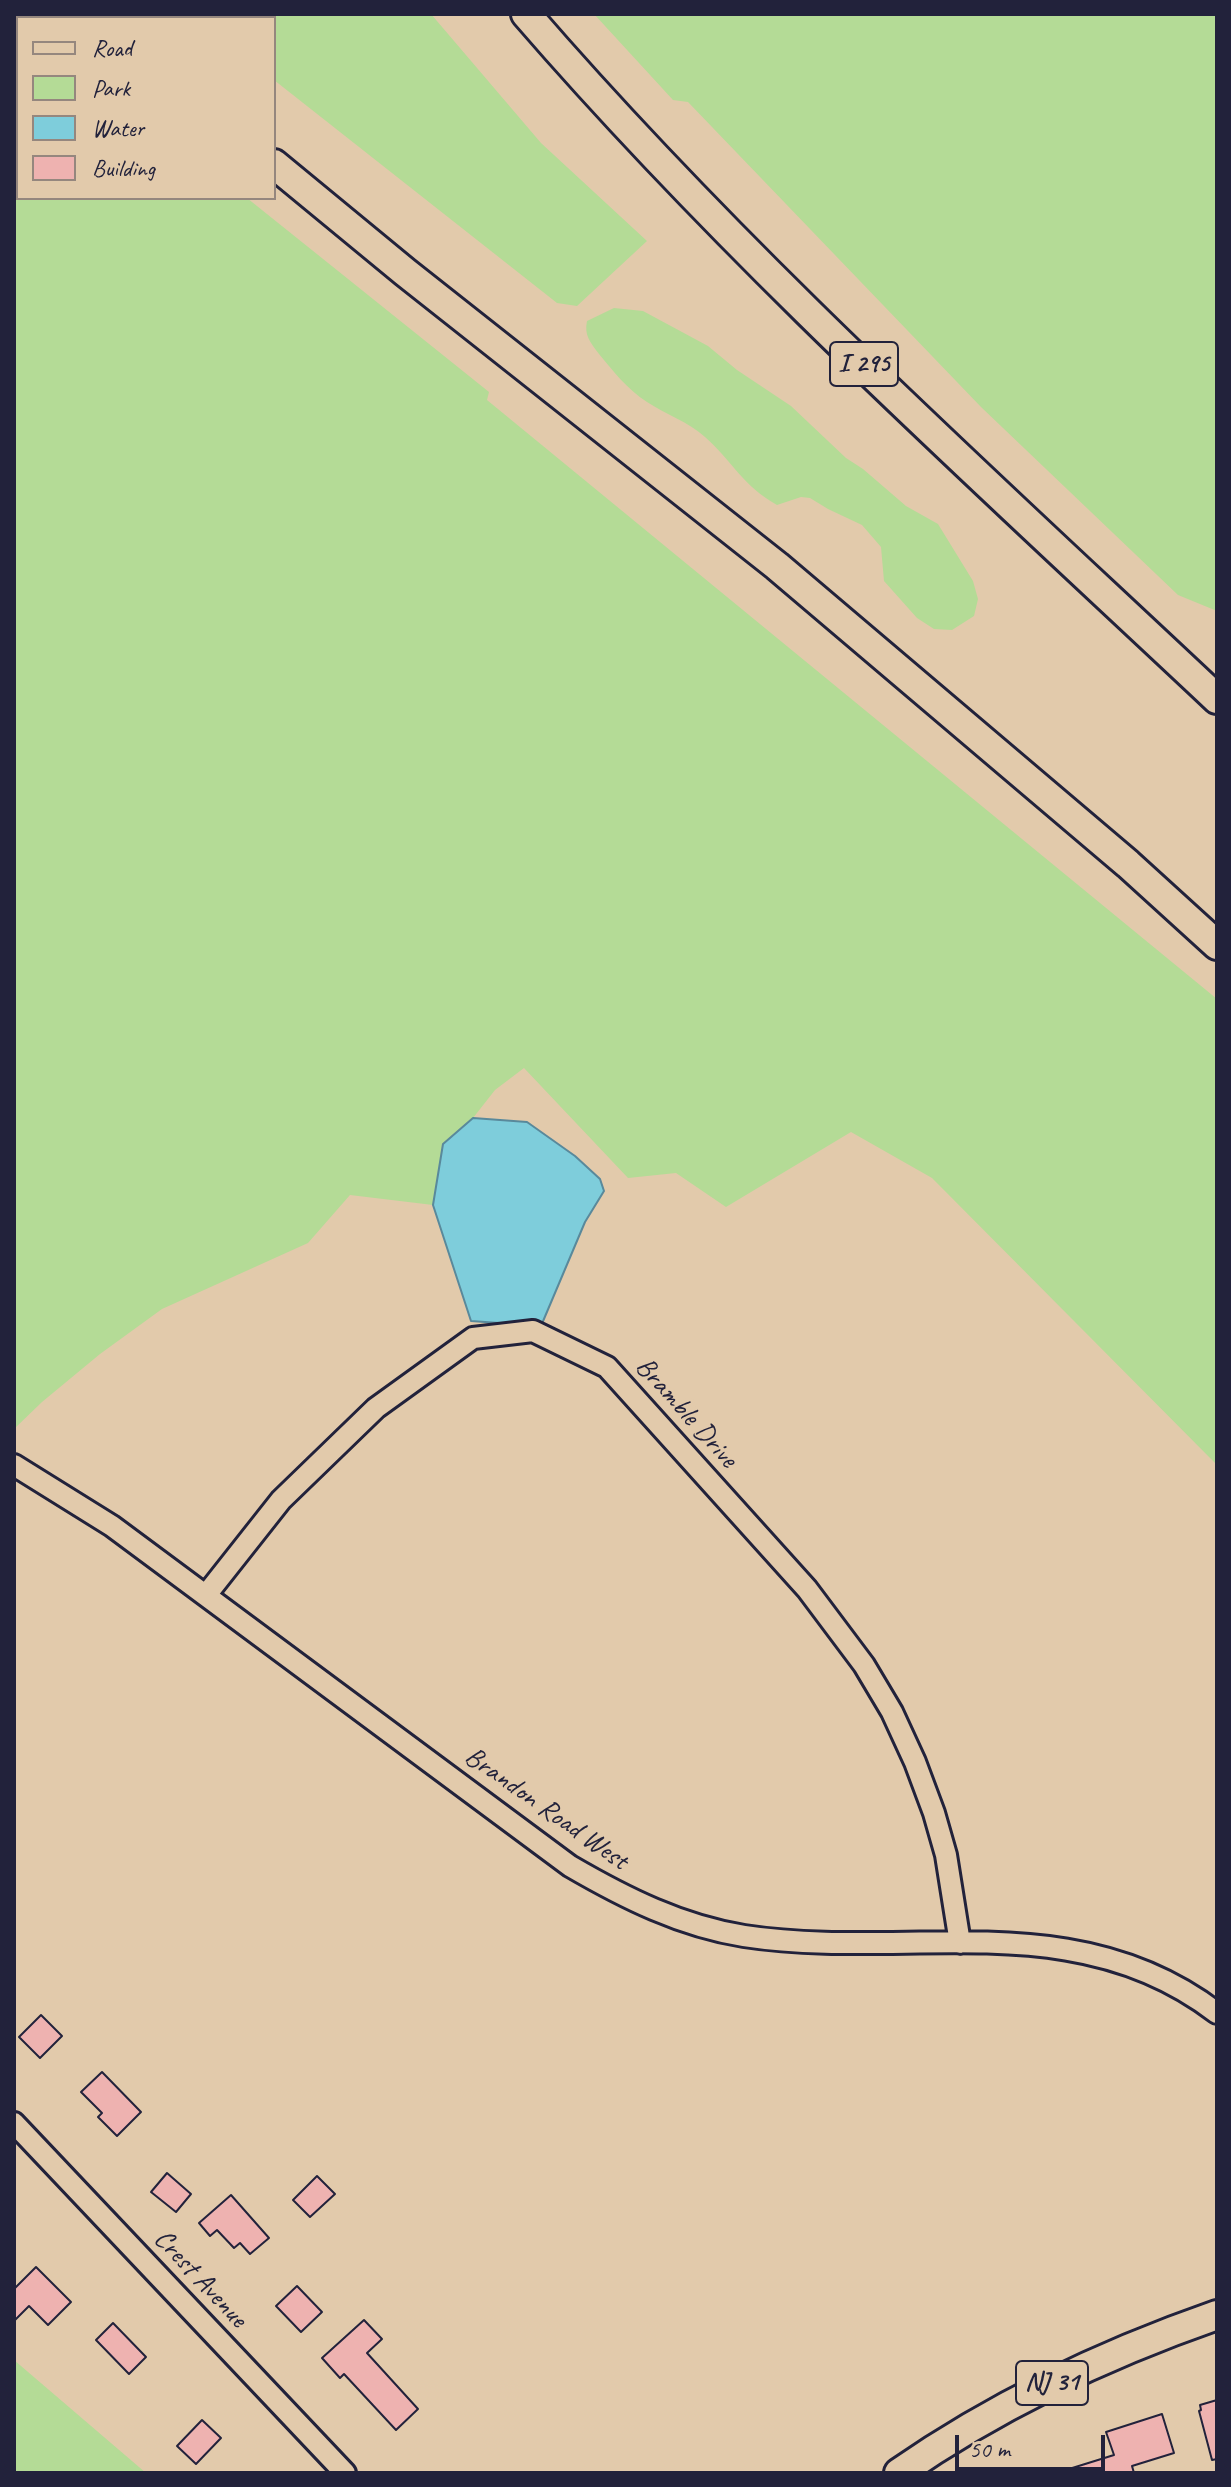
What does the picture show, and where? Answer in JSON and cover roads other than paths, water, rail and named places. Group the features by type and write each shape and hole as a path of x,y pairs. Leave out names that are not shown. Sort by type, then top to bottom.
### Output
{"highway":[{"name":"I 295","path":"526,14 610,109 759,263 1217,699"},
{"path":"276,166 405,272 777,566 1128,864 1217,945"},
{"path":"1090,580 1217,690"},
{"path":"1128,864 1180,891 1217,921"},
{"name":"NJ 31","path":"899,2473 982,2420 1042,2388 1115,2353 1217,2315"}],"street":[{"name":"Bramble Drive","path":"206,1595 281,1500 376,1408 473,1338 533,1331 607,1367 807,1589 856,1654 892,1712 929,1800 946,1855 960,1943"},
{"name":"Brandon Road West","path":"14,1465 112,1526 570,1866 656,1912 742,1936 787,1941 1050,1945 1093,1953 1148,1973 1214,2003"},
{"name":"Crest Avenue","path":"14,2123 345,2473"}],"water":[{"path":"473,1118 527,1122 575,1156 600,1179 604,1191 585,1222 541,1326 471,1321 433,1205 443,1144"}]}
